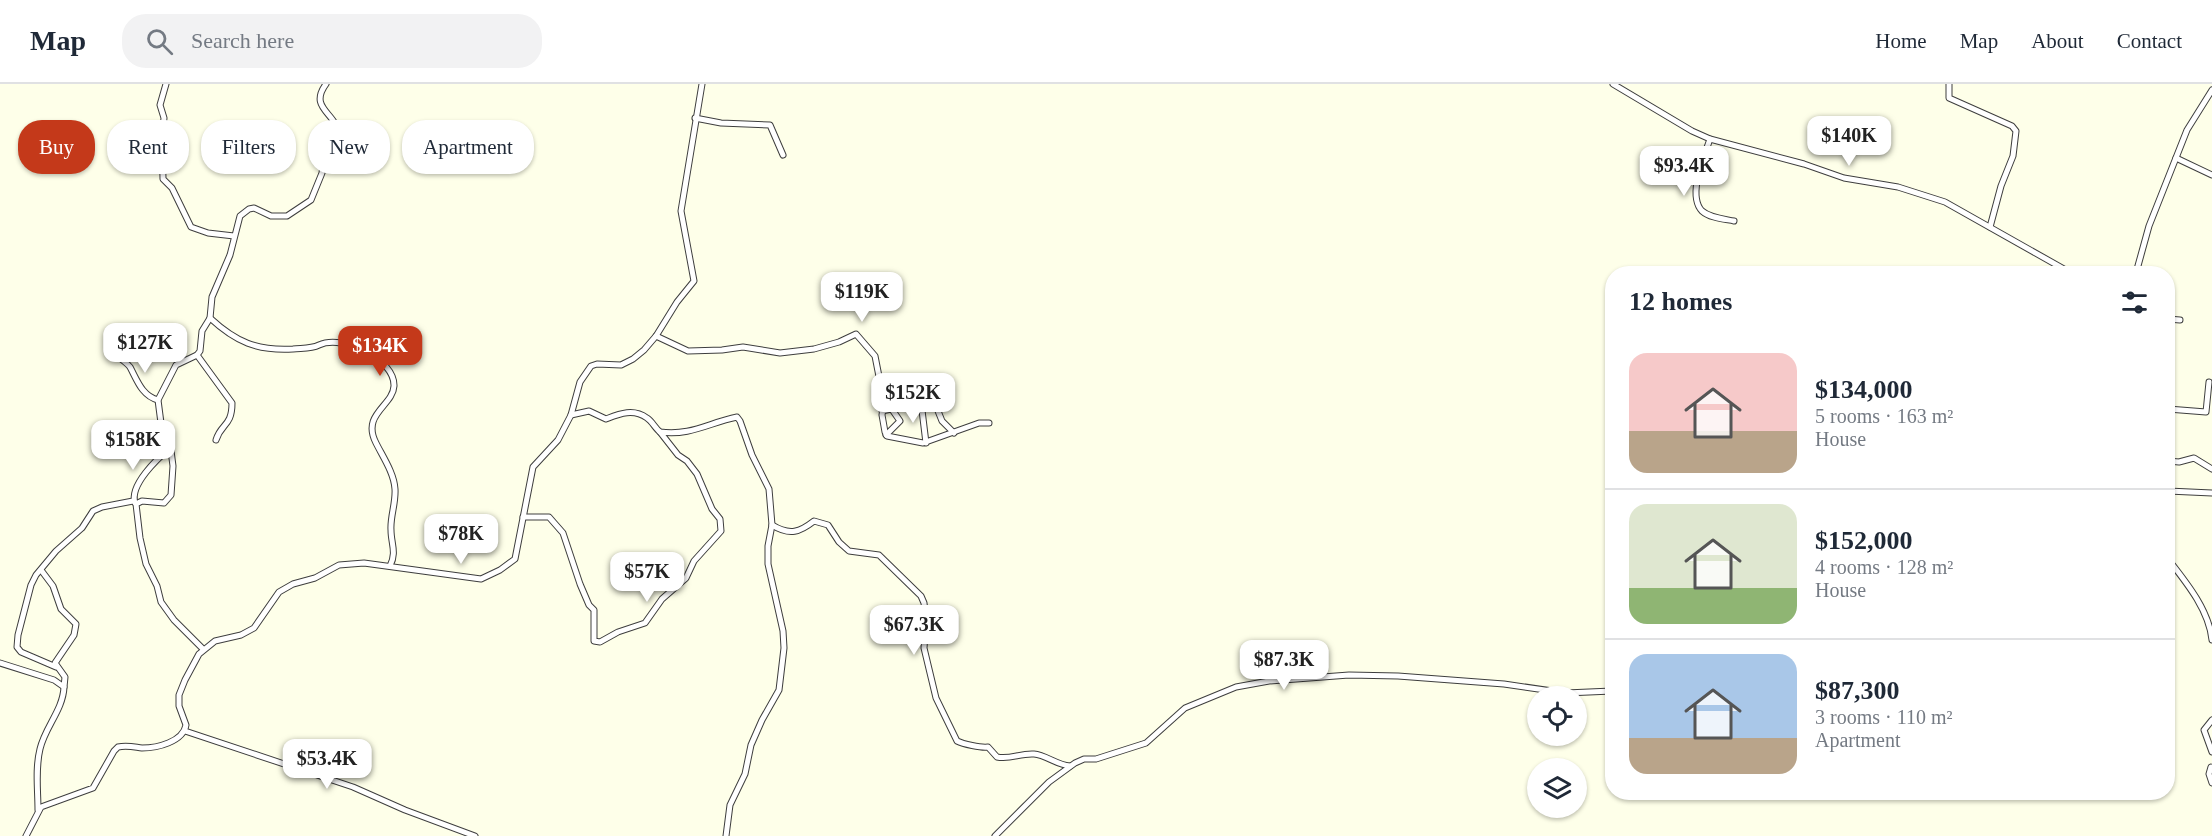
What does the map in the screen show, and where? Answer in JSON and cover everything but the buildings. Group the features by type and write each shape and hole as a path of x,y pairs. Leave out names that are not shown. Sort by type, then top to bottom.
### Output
{"street":[{"path":"166,84 160,105 164,118 162,137 164,179 172,188 191,227 208,233 234,236"},
{"path":"38,810 36,780 39,752 61,704 64,677 56,667 21,652 17,647 31,585 56,551 82,528 93,511 102,507 142,501 164,503 169,499 172,488 171,447 169,437 161,423 158,400 176,365 197,356 200,351 202,331 210,318 212,297 230,255 240,216 254,208 271,216 286,216 311,200 322,173 324,158 338,137 336,125 320,101 326,84"},
{"path":"26,836 38,810 44,805 93,788 118,747 159,746 178,737 184,730 185,720 179,706 179,695 193,663 203,650 215,641 241,635 254,628 279,591 293,584 315,578 330,568 345,564 364,563 476,579 484,578 515,559 533,467 553,446 570,416 577,387 591,366 621,365 644,350 656,336 670,311 694,281 681,211 702,84"},
{"path":"1613,84 1692,131 1710,139 1804,164 1844,178 1898,187 1954,206 2059,266"},
{"path":"1949,84 1949,98 2012,126 2016,130 2013,156 2001,186 1990,227"},
{"path":"2138,266 2149,226 2187,130 2212,90"},
{"path":"695,118 721,123 770,125 783,154"},
{"path":"1710,139 1698,177 1696,197 1702,211 1734,221"},
{"path":"2176,158 2212,175"},
{"path":"210,318 237,339 264,349 311,348 322,343 342,343 363,348 390,371 394,391 389,401 378,411 373,431 389,468 395,489 391,531 395,550 390,566"},
{"path":"2175,319 2180,320"},
{"path":"656,336 685,350 722,350 739,347 780,353 814,349 839,342 856,334 875,356 882,390 882,411 886,435"},
{"path":"133,344 119,346 119,357 129,366 135,380 147,395 158,400"},
{"path":"197,356 232,403 228,423 218,433 216,440"},
{"path":"2175,410 2206,412 2209,382"},
{"path":"882,411 928,401 936,406 942,421 954,433"},
{"path":"921,402 926,443"},
{"path":"886,435 900,421 891,408"},
{"path":"523,517 549,517 562,531 580,584 594,612 594,641 600,642 618,632 643,624 670,590 686,578 694,561 719,535 722,528 720,519 712,509 697,474 646,417 632,412 616,414 607,419 589,411 570,416"},
{"path":"660,432 681,434 700,429 711,423 738,418 752,455 768,485 772,525 768,546 768,564 783,638 781,683 751,745 746,772 730,805 726,836"},
{"path":"886,435 907,442 926,443 979,423 989,423"},
{"path":"171,447 145,474 136,489 135,503 146,564 157,586 161,602 174,620 203,650"},
{"path":"2175,462 2194,458 2212,470"},
{"path":"2175,491 2212,493"},
{"path":"772,525 782,530 796,531 806,529 814,521 826,524 844,547 854,553 879,555 921,596 926,620 924,648 936,698 957,741 968,742 980,748 988,747 997,757 1035,754 1056,760 1064,765 1071,765"},
{"path":"2175,569 2194,596 2210,628 2212,640"},
{"path":"41,570 52,586 61,609 76,624 74,634 55,663 56,667"},
{"path":"0,663 54,680 64,687"},
{"path":"995,836 1049,782 1079,760 1096,759 1146,743 1185,708 1236,687 1328,675 1398,676 1518,686 1566,693 1605,691"},
{"path":"2212,720 2204,730 2212,752"},
{"path":"184,730 353,787 405,810 475,836"},
{"path":"2211,767 2209,774 2212,783"}]}
